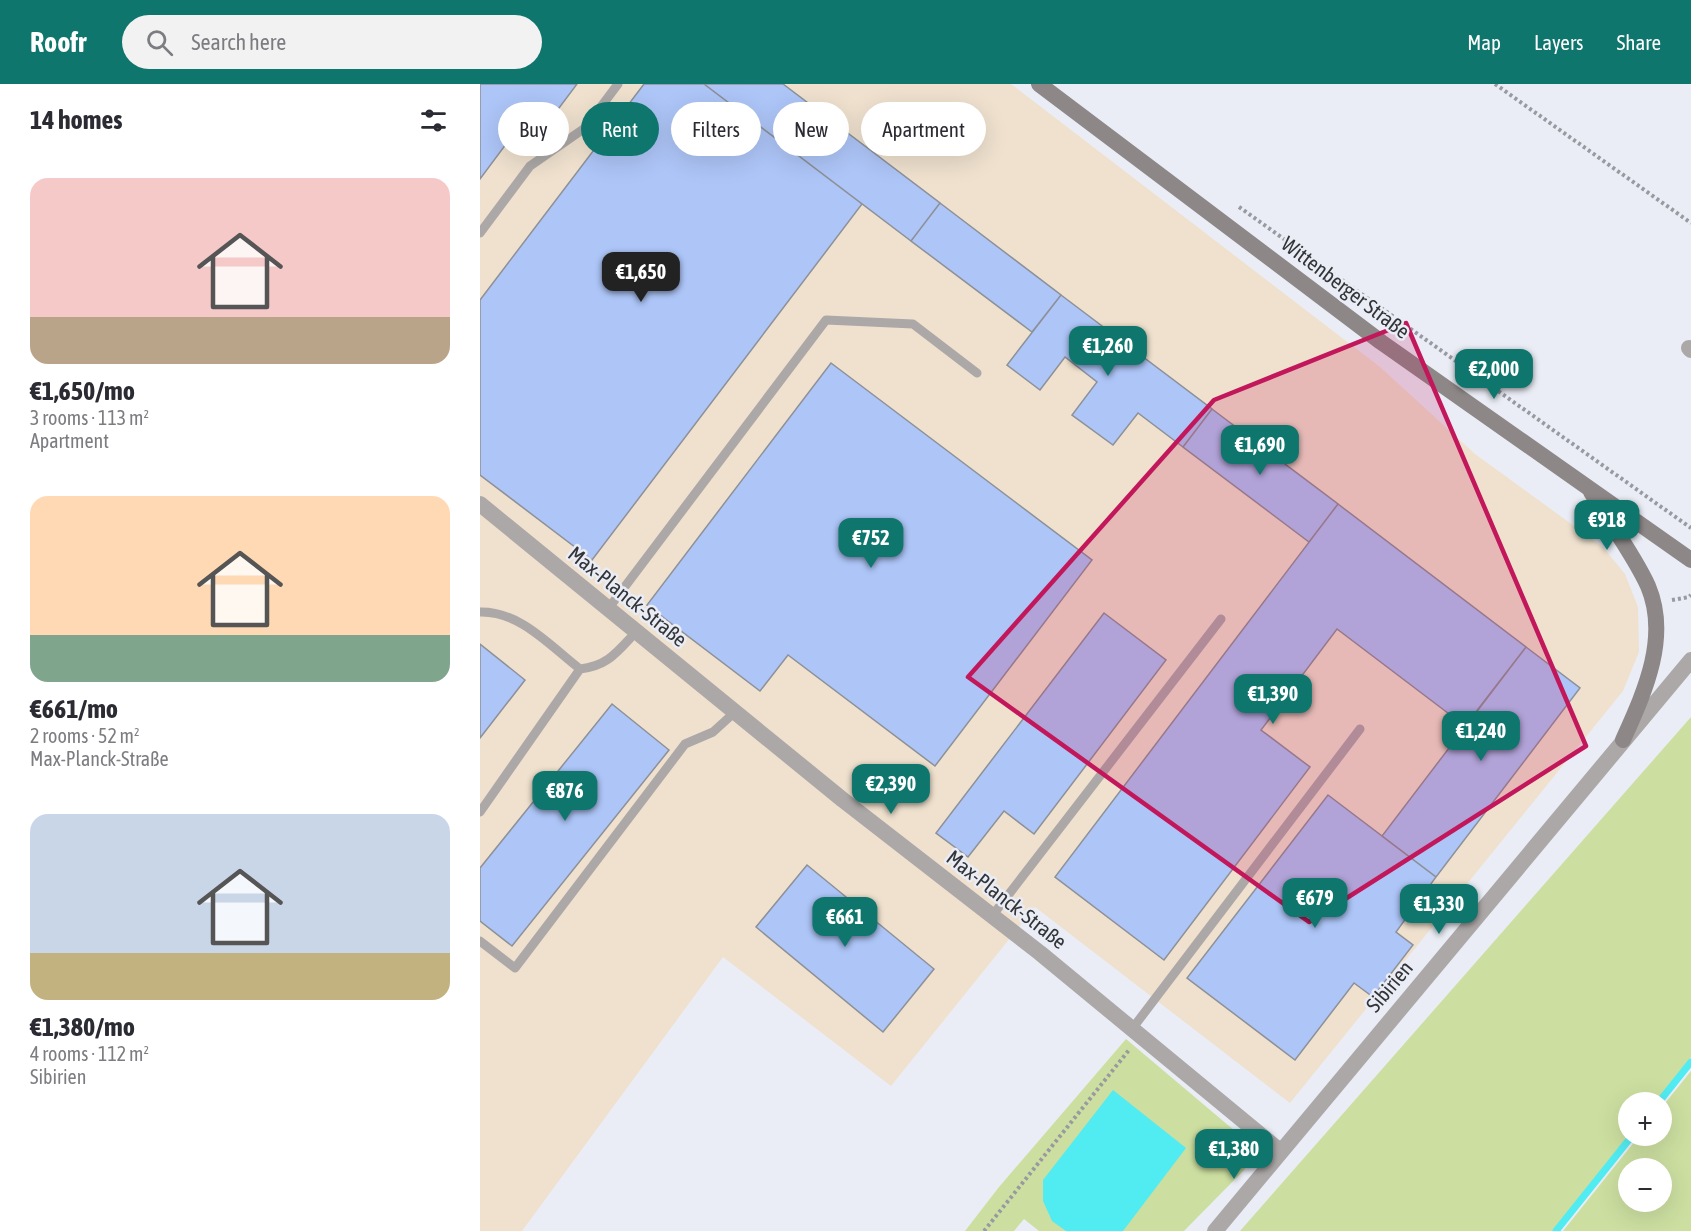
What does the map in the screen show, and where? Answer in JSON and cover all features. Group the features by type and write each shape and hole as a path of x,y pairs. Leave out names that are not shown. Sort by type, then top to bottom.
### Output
{"main road":[{"name":"Wittenberger Straße","path":"1039,84 1381,342 1691,560"},
{"path":"1587,486 1641,574 1651,595 1656,619 1655,653 1643,697 1623,740"}],"street":[{"name":"Max-Planck-Straße","path":"480,504 843,800 1136,1032 1280,1151"},
{"name":"Sibirien","path":"1215,1231 1691,660"}],"lane":[{"path":"480,233 530,166 585,128 618,84"},
{"path":"608,609 826,320 913,324 977,373"},
{"path":"480,612 495,612 522,623 580,669 597,667 616,654 636,632"},
{"path":"992,916 1221,619"},
{"path":"480,812 580,669"},
{"path":"480,941 515,968 685,744 713,732 735,712"},
{"path":"1136,1032 1360,729"}],"path":[{"path":"1496,84 1691,223"},
{"path":"1237,206 1691,528"},
{"path":"1662,601 1689,597 1691,594"},
{"path":"984,1231 1136,1032"}],"highlighted area":[{"path":"1406,323 1586,746 1309,922 968,677 1214,400"}],"shaded area":[{"path":"480,84 1011,84 1380,367 1475,454 1603,547 1625,574 1638,607 1639,652 1623,691 1290,1103 1035,907 891,1086 723,957 522,1231 480,1231"}],"green space":[{"path":"1691,717 1691,1057 1663,1092 1618,1092 1618,1146 1620,1146 1552,1231 1240,1231"},
{"path":"1126,1039 1235,1131 1245,1169 1184,1231 1039,1231 1024,1219 1014,1231 965,1231 999,1187"},
{"path":"1691,1071 1691,1231 1563,1231 1618,1162 1618,1212 1672,1212 1672,1158 1621,1158 1631,1146 1672,1146 1672,1095"}],"water":[{"path":"1113,1090 1186,1148 1123,1231 1066,1231 1052,1221 1043,1201 1043,1180"}],"building":[{"path":"480,84 577,84 564,102 498,102 498,155 480,179"},
{"path":"644,84 704,84 728,102 671,102 671,156 761,156 761,127 773,136 773,156 799,156 862,204 592,560 480,475 480,300 589,156 659,156 659,102 630,102"},
{"path":"704,84 783,84 807,102 773,102 773,136 761,127 761,102 728,102"},
{"path":"849,134 861,143 861,156 878,156 940,203 911,241 799,156 849,156"},
{"path":"940,203 1061,295 1032,332 911,241"},
{"path":"1061,295 1212,409 1183,447 1138,413 1113,445 1072,415 1097,382 1065,357 1040,390 1007,365"},
{"path":"831,363 1092,560 935,766 788,655 760,691 647,605"},
{"path":"1212,409 1338,504 1309,542 1183,447"},
{"path":"1338,504 1526,647 1465,726 1337,629 1261,730 1310,767 1164,960 1055,877"},
{"path":"1104,613 1166,660 1034,834 1004,811 968,857 936,833"},
{"path":"480,644 525,680 480,738"},
{"path":"1526,647 1580,688 1436,877 1382,836"},
{"path":"612,704 669,750 512,946 480,921 480,868"},
{"path":"1328,795 1436,877 1396,932 1413,945 1373,997 1354,983 1295,1060 1187,978"},
{"path":"807,865 934,969 883,1032 756,927"}],"waterway":[{"path":"1667,1092 1691,1062"},
{"path":"1556,1231 1624,1146"}]}
